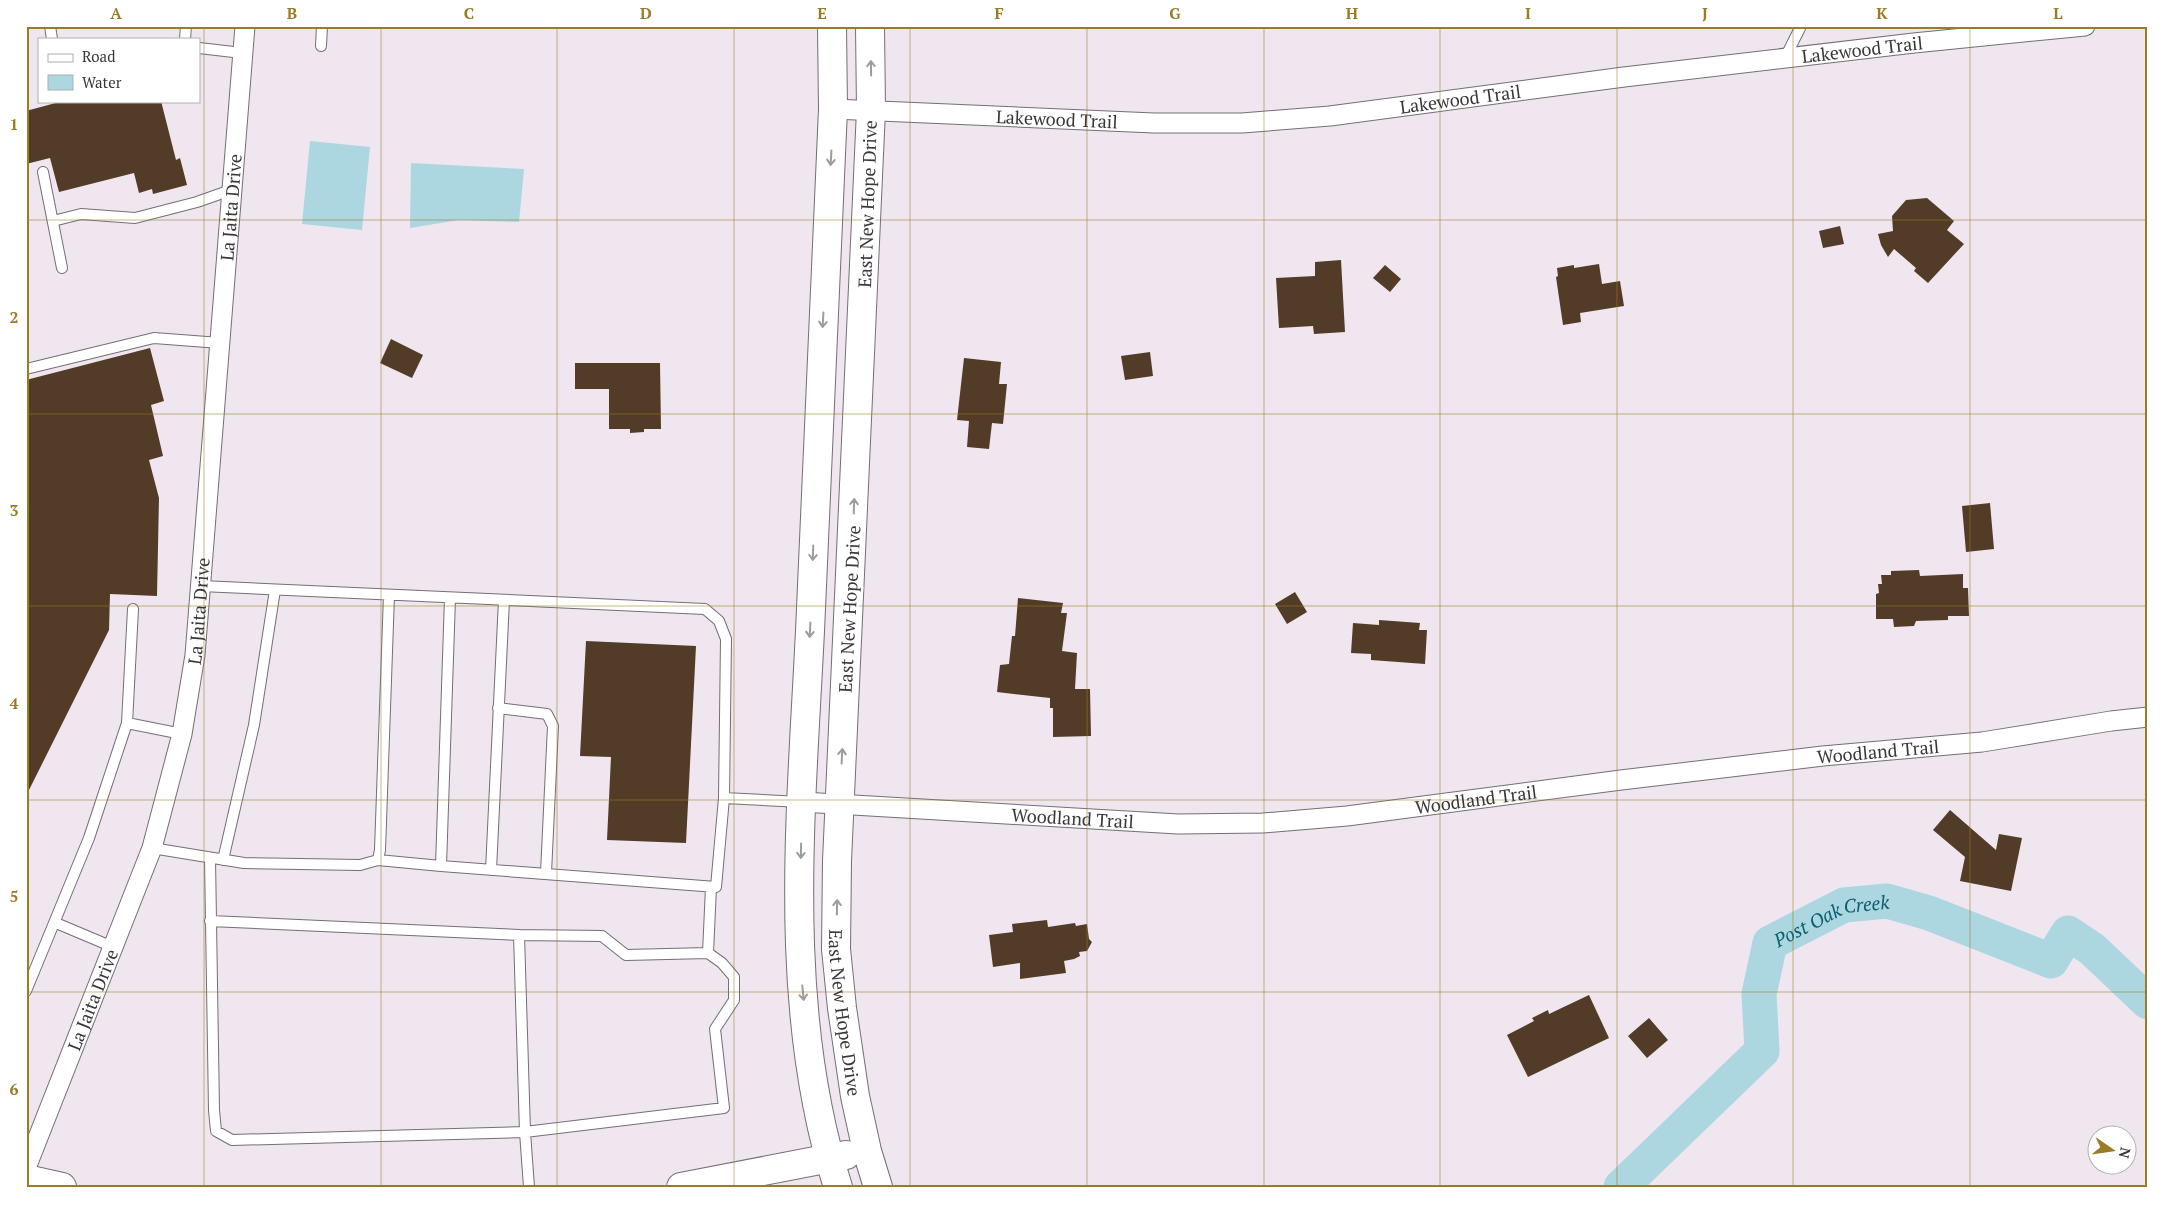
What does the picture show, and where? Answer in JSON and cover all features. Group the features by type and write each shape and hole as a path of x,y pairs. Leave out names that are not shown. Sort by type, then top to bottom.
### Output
{"street":[{"name":"La Jaita Drive","path":"26,1168 152,848 182,734 195,655 245,26"},
{"path":"832,26 833,109 802,802 799,944 802,990 812,1073 829,1158 838,1187"},
{"name":"East New Hope Drive","path":"870,26 871,110 840,804 836,949 842,1008 855,1096 867,1151 878,1187"},
{"name":"Lakewood Trail","path":"833,109 1154,123 1242,123 1330,116 1624,76 2085,26"},
{"name":"Woodland Trail","path":"802,802 1178,824 1263,822 1347,816 1823,756 1982,742 2111,721 2148,718"},
{"path":"681,1187 867,1151"},
{"path":"26,1179 62,1187"}],"lane":[{"path":"321,46 322,26"},
{"path":"1785,58 1801,26"},
{"path":"200,48 242,53"},
{"path":"43,172 62,268"},
{"path":"53,221 81,214 134,218 197,202 231,190"},
{"path":"26,369 154,338 220,343"},
{"path":"152,848 244,862 360,865 378,860 716,887 724,798 726,639 719,620 705,609 201,586"},
{"path":"223,860 254,725 275,590"},
{"path":"378,860 380,850 390,595"},
{"path":"441,866 450,598"},
{"path":"491,870 504,600"},
{"path":"26,991 89,838 127,723 133,609"},
{"path":"498,708 547,714 553,726 546,873"},
{"path":"127,723 182,734"},
{"path":"724,798 802,802"},
{"path":"210,858 210,921 216,1131 232,1140 525,1132 724,1108 715,1029 734,1000 734,977 722,963 708,953 626,955 602,936 210,921"},
{"path":"708,953 711,888"},
{"path":"56,922 113,947"},
{"path":"519,934 525,1132 529,1187"}],"water":[{"path":"310,141 370,147 362,230 302,224"},
{"path":"411,163 524,169 519,222 459,220 410,228"}],"building":[{"path":"59,102 161,102 176,160 180,158 187,185 153,194 152,189 139,193 134,173 59,192 50,158 26,164 26,111"},
{"path":"1927,198 1954,221 1947,230 1964,244 1928,283 1914,271 1916,268 1894,249 1888,257 1881,245 1878,234 1893,231 1892,216 1906,200"},
{"path":"1840,226 1844,244 1823,248 1819,231"},
{"path":"1341,260 1345,332 1314,334 1313,326 1279,328 1276,278 1315,276 1315,262"},
{"path":"1599,264 1602,284 1620,281 1624,306 1580,313 1581,322 1563,325 1556,277 1558,276 1557,268 1574,265 1574,268"},
{"path":"1385,265 1401,279 1390,292 1373,278"},
{"path":"391,339 423,355 412,378 380,363"},
{"path":"150,348 164,401 151,405 163,456 149,460 159,498 157,596 110,594 109,630 26,796 26,380"},
{"path":"1150,352 1153,376 1125,380 1121,356"},
{"path":"964,358 1001,362 999,384 1007,384 1003,424 992,423 989,449 967,447 969,421 957,420"},
{"path":"575,363 660,363 661,429 644,429 644,432 630,433 630,429 609,429 609,389 575,389"},
{"path":"1990,503 1994,549 1966,552 1962,506"},
{"path":"1919,570 1920,576 1963,574 1963,588 1968,588 1969,616 1948,616 1948,620 1916,621 1914,626 1894,627 1893,619 1876,619 1876,594 1879,593 1878,584 1882,584 1881,575 1891,575 1891,571"},
{"path":"1295,592 1307,612 1287,624 1275,604"},
{"path":"1018,598 1063,603 1061,613 1067,613 1062,651 1077,653 1075,689 1090,689 1091,736 1053,737 1053,708 1050,708 1050,698 997,692 1000,665 1009,664 1012,636 1015,636"},
{"path":"1379,620 1420,623 1419,630 1427,630 1425,664 1371,660 1371,654 1351,653 1353,623 1379,625"},
{"path":"586,641 696,646 686,843 607,840 611,757 580,756"},
{"path":"1950,810 1996,850 1999,834 2022,838 2011,891 1960,881 1965,857 1933,830"},
{"path":"1047,920 1048,927 1075,923 1076,926 1087,924 1089,939 1092,942 1087,951 1079,952 1080,956 1064,961 1066,973 1020,979 1020,963 993,967 989,935 1013,932 1012,924"},
{"path":"1589,995 1609,1038 1528,1077 1507,1035 1534,1021 1532,1018 1548,1010 1549,1014"},
{"path":"1649,1018 1668,1040 1647,1058 1628,1036"}],"waterway":[{"name":"Post Oak Creek","path":"1621,1187 1762,1051 1759,994 1770,943 1844,905 1887,901 1929,913 2051,961 2068,933 2092,949 2148,1002"}]}
